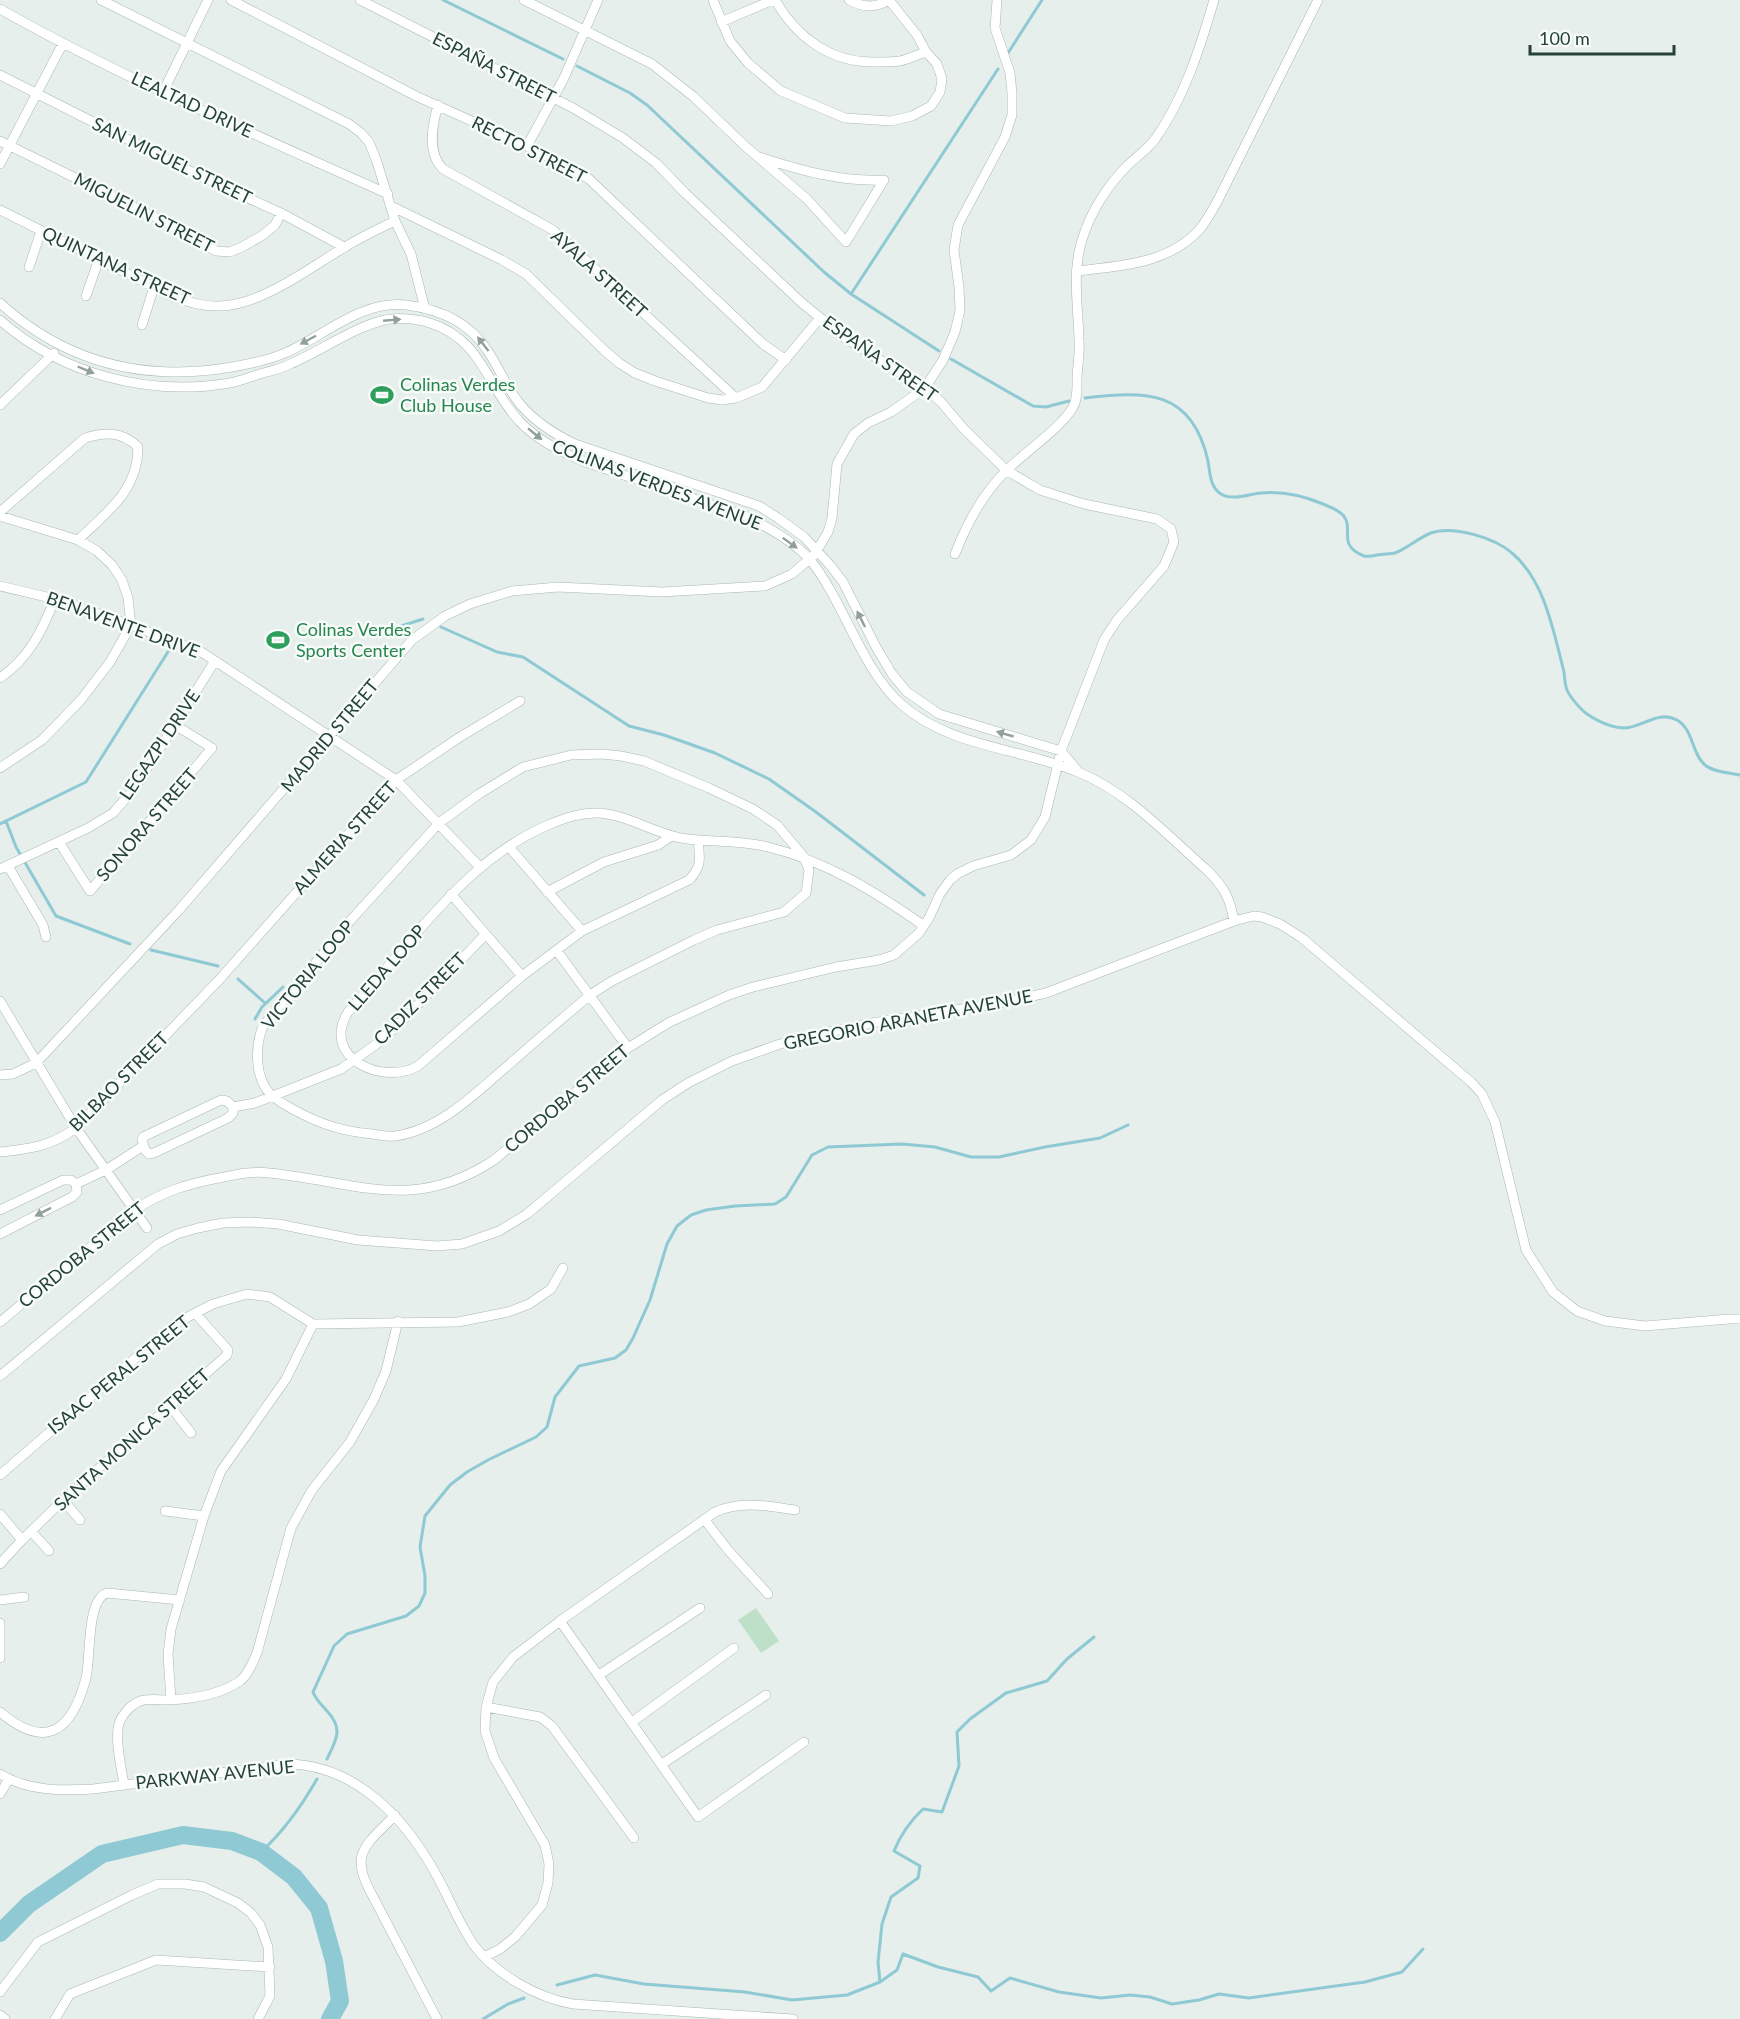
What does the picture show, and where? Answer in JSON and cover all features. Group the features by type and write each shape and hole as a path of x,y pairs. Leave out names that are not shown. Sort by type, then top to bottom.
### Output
{"street":[{"path":"101,0 349,124 361,133 369,142 395,221 411,254 425,309"},
{"path":"163,92 208,0"},
{"name":"RECTO STREET","path":"231,0 589,179 763,344 786,360"},
{"name":"ESPAÑA STREET","path":"360,0 604,125 656,163 779,283 820,318 845,338 925,388 942,402 963,428 1006,470 1040,490 1084,504 1157,519 1171,529 1174,542 1164,566 1117,620 1104,640 1061,751"},
{"path":"524,0 652,64 694,97 759,157 807,199 846,242 884,180 825,176 759,157"},
{"path":"527,146 568,69 598,0"},
{"path":"713,0 730,41 748,63 781,91 845,118 891,121 912,116 932,106 940,92 942,79 937,64 889,0 876,7 864,6 849,0"},
{"path":"721,22 774,0 783,14 806,39 840,57 867,62 898,61 926,52"},
{"path":"925,388 945,356 960,310 954,250 958,225 1005,137 1012,116 1010,73 995,28 997,0"},
{"path":"955,554 972,516 1006,470 1057,425 1074,406 1079,342 1076,271 1082,240 1099,201 1124,169 1155,140 1185,86 1202,43 1214,0"},
{"path":"1076,271 1139,264 1181,246 1200,228 1217,202 1318,0"},
{"name":"LEALTAD DRIVE","path":"0,9 163,92 388,194"},
{"path":"0,164 4,144 63,43"},
{"name":"SAN MIGUEL STREET","path":"0,75 204,178 281,213 344,247"},
{"name":"AYALA STREET","path":"438,105 433,123 433,146 434,158 443,169 553,230 736,398"},
{"name":"MIGUELIN STREET","path":"4,144 175,227 216,251 230,252 242,248 263,235 274,225 281,213"},
{"path":"391,206 526,274 604,350 635,373 708,398 722,400 736,398 762,387 820,318"},
{"name":"QUINTANA STREET","path":"0,210 174,297 197,304 219,306 240,304 264,294 344,247 395,221"},
{"path":"29,267 41,231"},
{"path":"86,296 99,260"},
{"path":"142,325 154,287"},
{"name":"COLINAS VERDES AVENUE","path":"0,303 16,318 42,336 98,361 117,367 167,372 244,365 284,354 372,308 406,305 447,315 462,323 478,338 520,405 534,419 558,436 575,444 759,506 804,537 843,582 876,647 892,674 907,692 939,714 1061,751 1078,772"},
{"name":"COLINAS VERDES AVENUE","path":"0,321 28,342 53,356 96,374 165,387 231,383 288,365 386,319 406,319 430,323 451,332 478,357 502,400 520,422 541,440 585,462 748,517 772,530 809,560 828,587 887,689 899,702 929,724 949,733 1057,764 1099,782 1122,798 1217,880 1230,901 1234,921"},
{"path":"0,405 53,356 58,344"},
{"name":"MADRID STREET","path":"0,1075 12,1074 36,1063 179,910 412,640 445,616 470,604 512,591 558,587 662,592 765,586 792,574 809,560 828,532 837,464 854,434 925,388"},
{"path":"0,768 42,740 80,701 110,662 131,625 128,598 122,580 97,551 78,540 0,514 85,438 100,433 117,434 130,439 138,447 138,460 132,479 121,499 78,540"},
{"name":"BENAVENTE DRIVE","path":"0,586 56,600 131,625 203,653 331,735 396,780 480,867"},
{"path":"0,678 14,668 41,634 56,600"},
{"name":"LEGAZPI DRIVE","path":"4,868 88,828 113,813 134,789 215,661"},
{"name":"ALMERIA STREET","path":"219,980 396,780 460,737 520,701"},
{"name":"SONORA STREET","path":"59,842 90,891 212,748 175,725"},
{"name":"CORDOBA STREET","path":"0,1322 135,1210 152,1198 178,1187 250,1172 388,1192 429,1188 457,1179 477,1172 494,1160 628,1048 670,1022 729,995 753,987 894,955 919,933 940,894 957,874 973,866 1011,855 1031,840 1045,817 1061,751"},
{"name":"VICTORIA LOOP","path":"271,1096 259,1068 258,1038 263,1026 343,930 439,823 479,794 523,767 571,755 602,754 644,761 753,809 777,825 804,857"},
{"name":"LLEDA LOOP","path":"353,1060 344,1050 341,1040 344,1018 451,894 480,867 509,847 534,831 570,816 600,813 632,820 670,837 766,846 804,857 826,866 884,898 924,926"},
{"path":"547,892 604,862 658,845 670,837"},
{"path":"353,1060 380,1071 412,1070 522,976 582,931 689,880 696,872 700,859 698,840"},
{"path":"509,847 582,931"},
{"path":"271,1096 305,1116 342,1130 393,1136 420,1130 469,1099 590,995 612,981 717,930 784,912 806,893 809,870 804,857"},
{"path":"4,868 43,926 46,937"},
{"path":"451,894 522,976"},
{"name":"GREGORIO ARANETA AVENUE","path":"0,1376 158,1244 177,1234 224,1223 250,1222 278,1224 358,1240 437,1246 462,1244 499,1231 527,1214 662,1100 688,1083 732,1061 780,1044 819,1034 1046,993 1246,917 1262,917 1280,924 1302,938 1471,1082 1482,1094 1495,1122 1526,1250 1553,1292 1578,1311 1605,1321 1645,1326 1740,1319"},
{"name":"CADIZ STREET","path":"233,1107 255,1103 341,1069 374,1046 398,1025 485,934"},
{"path":"557,951 628,1048"},
{"name":"BILBAO STREET","path":"0,1152 24,1150 59,1141 76,1128 219,980"},
{"path":"0,1001 76,1128 147,1228"},
{"path":"221,1100 227,1101 233,1107 233,1113 228,1118 154,1154 147,1152 143,1146 143,1137 221,1100"},
{"path":"76,1184 106,1170 143,1146"},
{"path":"0,1210 63,1180 71,1180 76,1184 77,1192 72,1197 0,1234"},
{"path":"171,1700 168,1654 171,1629 204,1515 221,1471 286,1379 313,1324 458,1322 508,1312 529,1304 551,1289 563,1268"},
{"name":"ISAAC PERAL STREET","path":"0,1475 176,1323 213,1304 247,1294 270,1297 313,1324"},
{"name":"SANTA MONICA STREET","path":"0,1564 63,1500 227,1355 228,1350 195,1313"},
{"path":"124,1784 118,1726 126,1711 137,1702 144,1700 171,1700 207,1695 222,1690 242,1680 251,1666 257,1653 291,1528 312,1490 350,1442 374,1399 386,1371 398,1322"},
{"path":"171,1406 191,1433"},
{"path":"63,1500 80,1520"},
{"path":"484,1957 500,1949 515,1937 542,1905 548,1883 549,1864 541,1836 494,1758 485,1731 486,1707 493,1682 513,1657 704,1519 729,1506 740,1504 795,1510"},
{"path":"165,1511 204,1515"},
{"path":"0,1514 22,1540"},
{"path":"704,1519 728,1550 768,1594"},
{"path":"31,1531 49,1551"},
{"path":"0,1712 31,1732 47,1734 58,1729 69,1718 86,1677 93,1615 98,1599 102,1595 107,1593 180,1600"},
{"path":"0,1600 24,1597"},
{"path":"599,1675 700,1608"},
{"path":"560,1621 698,1817 804,1742"},
{"path":"0,1623 0,1658"},
{"path":"632,1722 734,1648"},
{"path":"662,1764 766,1695"},
{"path":"486,1707 540,1717 552,1726 634,1838"},
{"name":"PARKWAY AVENUE","path":"0,1774 31,1787 65,1791 93,1790 277,1765 298,1764 335,1772 373,1796 410,1832 436,1874 473,1944 484,1957 502,1972 548,1998 564,2002 793,2019"},
{"path":"0,1794 9,1779"},
{"path":"395,1815 364,1849 360,1869 362,1877 437,2019"},
{"path":"0,1992 38,1942 158,1884 185,1884 204,1887 238,1903 251,1913 260,1925 268,1947 270,1996 258,2019"},
{"path":"55,2019 70,1994 156,1960 270,1967"},
{"path":"0,2015 5,2019"}],"green space":[{"path":"756,1608 779,1641 761,1653 738,1620"}],"waterway":[{"path":"443,0 563,59"},
{"path":"1008,53 1042,0"},
{"path":"577,66 630,93 647,105 824,272 851,294 939,351"},
{"path":"851,294 998,69"},
{"path":"951,359 1033,406 1046,407 1069,401"},
{"path":"1085,398 1147,396 1163,400 1178,408 1191,420 1201,437 1210,475 1217,491 1226,496 1236,497 1261,493 1284,493 1325,505 1343,515 1346,520 1348,542 1356,552 1364,556 1395,553 1426,535 1440,531 1473,534 1495,542 1512,553 1523,564 1540,591 1555,637 1567,690 1582,710 1601,722 1620,728 1632,727 1657,718 1670,717 1683,724 1700,760 1705,765 1717,771 1740,775"},
{"path":"398,627 423,619"},
{"path":"441,627 497,652 523,657 629,726 664,735 715,753 769,779 924,895"},
{"path":"0,824 86,782 171,647"},
{"path":"6,821 16,847 56,916 130,944"},
{"path":"151,950 218,966"},
{"path":"238,979 265,1003"},
{"path":"255,1019 262,1007 283,987"},
{"path":"327,1759 337,1735 337,1729 332,1717 313,1692 334,1646 347,1634 406,1616 419,1606 425,1593 425,1576 420,1547 425,1516 450,1485 467,1472 536,1437 547,1427 555,1397 579,1366 615,1358 626,1350 650,1300 667,1244 677,1226 691,1215 706,1210 775,1204 786,1197 812,1155 828,1147 902,1144 935,1147 971,1157 999,1157 1100,1138 1128,1125"},
{"path":"557,1985 595,1975 644,1984 745,1992 792,2000 847,1995 880,1982 878,1962 882,1924 891,1897 918,1878 920,1866 894,1851 906,1828 923,1809 942,1812 959,1766 957,1732 970,1719 1006,1693 1047,1681 1067,1659 1094,1637"},
{"path":"261,1852 292,1818 317,1779"},
{"path":"0,1933 29,1904 102,1854 183,1835 232,1841 261,1852 294,1877 319,1908 334,1961 340,2001 330,2019"},
{"path":"880,1982 897,1970 903,1954 938,1967 978,1977 991,1991 1010,1978 1059,1992 1101,1998 1130,1995 1150,1997 1172,2004 1219,1994 1249,1998 1365,1982 1402,1972 1423,1949"},
{"path":"483,2019 508,2004 524,1998"}],"place":[{"name":"Colinas Verdes Club House","path":"382,395"},
{"name":"Colinas Verdes Sports Center","path":"278,640"}]}
